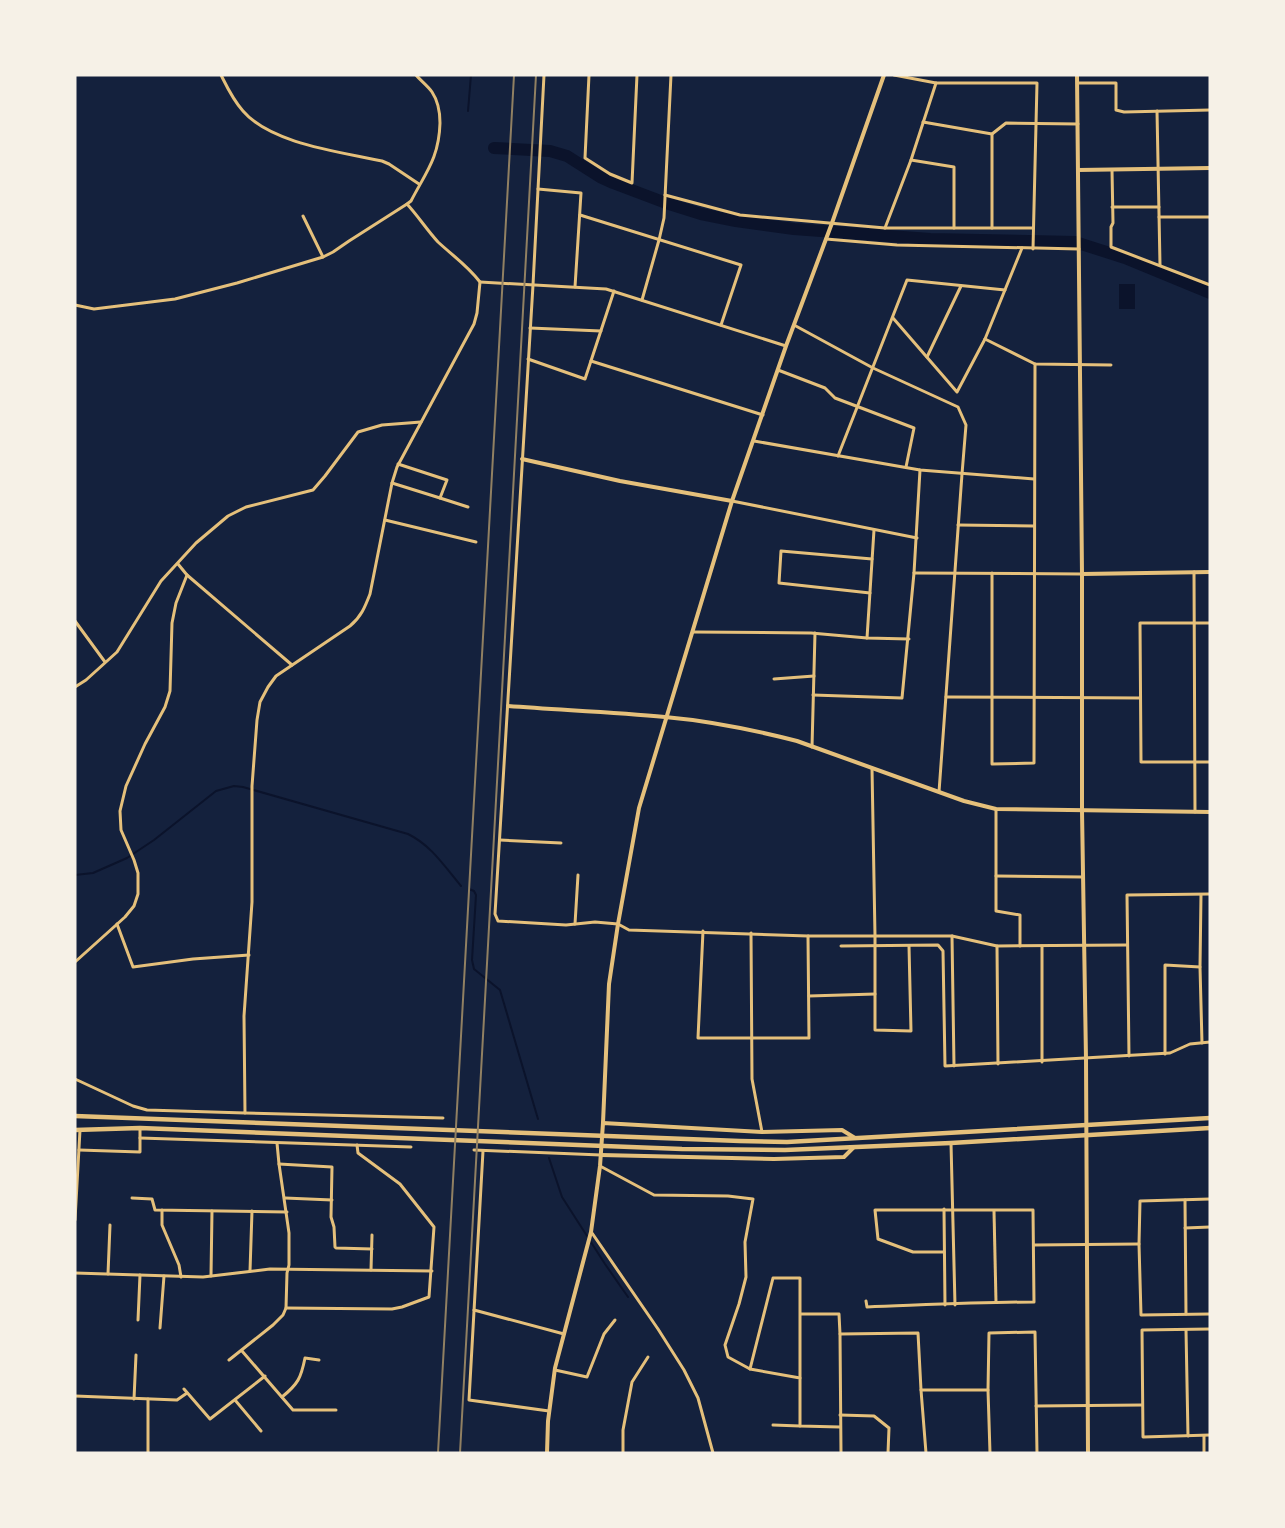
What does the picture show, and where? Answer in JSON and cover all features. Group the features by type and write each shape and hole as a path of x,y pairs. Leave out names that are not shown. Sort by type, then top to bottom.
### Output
{"highway":[{"path":"75,1116 787,1142 1210,1118"},
{"path":"77,1130 140,1128 682,1149 785,1150 1210,1128"}],"street":[{"path":"220,75 244,113 279,136 382,161 420,184"},
{"path":"75,305 94,309 175,299 323,257 407,204 411,201 435,157 439,140 440,114 432,93 416,75"},
{"path":"544,75 495,914 498,921 566,925 595,922 618,924 629,930 808,936 952,936 997,946 1127,945"},
{"path":"589,75 585,158 610,174 632,183 637,75"},
{"path":"642,300 664,218 671,75"},
{"path":"547,1453 549,1411 555,1370 590,1233 600,1166 609,984 639,808 732,501 884,75"},
{"path":"894,75 936,83 1037,83 1033,249"},
{"path":"1077,75 1088,1453"},
{"path":"885,228 911,160 936,83"},
{"path":"1077,83 1116,83 1116,110 1124,112 1210,110"},
{"path":"1157,111 1160,265"},
{"path":"923,122 992,134 1006,123 1078,124"},
{"path":"992,134 992,228"},
{"path":"911,160 954,167 954,228"},
{"path":"1078,170 1210,168"},
{"path":"1112,170 1111,247 1210,285"},
{"path":"538,189 581,193 576,287"},
{"path":"665,195 740,215 770,219 885,228 1033,228"},
{"path":"245,1113 244,1016 252,902 252,786 260,702 276,676 350,626 365,608 398,465 474,324 477,313 480,282 436,240 407,204"},
{"path":"1112,207 1159,207"},
{"path":"580,215 741,265 721,325"},
{"path":"303,216 323,257"},
{"path":"1159,217 1210,217"},
{"path":"826,239 897,245 1079,249"},
{"path":"893,318 957,392 985,339 1022,249"},
{"path":"838,456 907,280 1005,290"},
{"path":"480,282 606,289 786,346"},
{"path":"927,358 961,286"},
{"path":"528,359 585,380 614,291"},
{"path":"794,325 873,368 958,407 966,425 939,792"},
{"path":"530,328 601,331"},
{"path":"985,339 1035,364 1111,365"},
{"path":"591,361 763,415"},
{"path":"992,573 992,764 1034,763 1035,364"},
{"path":"778,370 825,388 836,398 914,428 906,468"},
{"path":"75,687 117,652 161,581 196,543 228,516 246,507 313,490 358,432 382,425 422,422"},
{"path":"754,441 920,470 1035,479"},
{"path":"522,459 620,481 917,538"},
{"path":"398,465 447,480 440,498"},
{"path":"813,695 902,698 917,538 920,470"},
{"path":"392,483 468,507"},
{"path":"385,520 476,542"},
{"path":"958,525 1035,526"},
{"path":"867,638 874,530"},
{"path":"870,593 779,583 781,551 872,559"},
{"path":"178,564 187,575 292,665"},
{"path":"1194,572 1195,812"},
{"path":"914,573 1210,572"},
{"path":"75,962 134,906 138,894 138,873 122,830 120,810 126,786 165,707 170,691 172,623 176,603 187,575"},
{"path":"75,621 105,662"},
{"path":"1210,623 1140,623 1141,762 1210,762"},
{"path":"693,632 814,633 909,639"},
{"path":"812,747 814,633"},
{"path":"774,679 814,676"},
{"path":"946,697 1140,698"},
{"path":"508,706 666,717 724,725 812,747 964,801 996,809 1210,812"},
{"path":"872,768 875,1030 911,1031 909,946"},
{"path":"996,809 996,911 1020,915 1020,946"},
{"path":"500,840 561,843"},
{"path":"575,924 578,875"},
{"path":"996,876 1083,877"},
{"path":"1201,894 1202,1043"},
{"path":"1129,1056 1127,895 1210,894"},
{"path":"117,924 133,967 249,955"},
{"path":"703,931 698,1038 809,1038 808,936"},
{"path":"751,933 753,1079 762,1132"},
{"path":"952,936 954,1066"},
{"path":"841,946 938,945 943,951 945,1066 1165,1054 1190,1044 1210,1042"},
{"path":"997,946 998,1064"},
{"path":"1042,946 1042,1062"},
{"path":"1165,1054 1165,965 1200,967"},
{"path":"809,996 875,994"},
{"path":"75,1079 133,1106 147,1110 443,1118"},
{"path":"133,1106 144,1119"},
{"path":"603,1123 762,1132 842,1130 856,1138"},
{"path":"79,1150 140,1152 140,1128"},
{"path":"75,1220 79,1150 77,1130"},
{"path":"140,1138 411,1147"},
{"path":"229,1360 278,1320 286,1308 289,1233 277,1142"},
{"path":"951,1143 955,1305"},
{"path":"286,1308 392,1309 429,1297 434,1227 400,1184 358,1153 357,1145"},
{"path":"474,1150 787,1159 844,1157 853,1148"},
{"path":"483,1151 469,1400 549,1411"},
{"path":"279,1164 332,1167 331,1217 335,1247 372,1249"},
{"path":"600,1166 654,1195 728,1196 753,1199 745,1242 746,1277 725,1345 728,1357 750,1369 800,1378"},
{"path":"132,1198 152,1199 154,1209 162,1210 287,1212"},
{"path":"285,1198 332,1200"},
{"path":"1210,1199 1140,1202 1139,1245 1141,1316 1210,1314"},
{"path":"1185,1200 1186,1314"},
{"path":"944,1209 945,1305"},
{"path":"162,1210 162,1225 179,1265 181,1277"},
{"path":"866,1301 867,1307 1034,1302 1033,1210 875,1210 878,1239 913,1252 944,1252"},
{"path":"211,1276 212,1211"},
{"path":"250,1271 252,1211"},
{"path":"994,1211 996,1302"},
{"path":"108,1274 110,1225"},
{"path":"1185,1228 1210,1227"},
{"path":"590,1233 684,1370 698,1398 713,1453"},
{"path":"371,1270 372,1235"},
{"path":"1034,1245 1139,1245"},
{"path":"75,1273 181,1277 288,1269 432,1271"},
{"path":"138,1320 140,1275"},
{"path":"160,1328 164,1276"},
{"path":"750,1369 773,1278 800,1278 800,1426"},
{"path":"474,1310 564,1334"},
{"path":"800,1314 839,1314 841,1453"},
{"path":"555,1370 587,1377 604,1334 615,1320"},
{"path":"1210,1329 1142,1330 1143,1437 1210,1436"},
{"path":"1186,1330 1188,1436"},
{"path":"990,1453 989,1333 1035,1332 1037,1453"},
{"path":"840,1334 918,1334 927,1453"},
{"path":"242,1351 293,1410 336,1410"},
{"path":"134,1399 136,1355"},
{"path":"623,1453 623,1430 632,1382 648,1357"},
{"path":"282,1397 302,1375 305,1358 319,1360"},
{"path":"184,1389 210,1419 265,1376"},
{"path":"921,1390 988,1390"},
{"path":"75,1396 177,1400 187,1393"},
{"path":"148,1399 148,1453"},
{"path":"235,1400 261,1431"},
{"path":"1035,1406 1142,1405"},
{"path":"840,1415 874,1416 890,1428 888,1453"},
{"path":"773,1425 840,1427"},
{"path":"1204,1436 1204,1453"}],"water":[{"path":"1119,284 1135,284 1135,309 1119,309"}],"waterway":[{"path":"468,111 471,75"},
{"path":"494,148 550,151 567,156 613,183 701,214 794,229 930,239 1075,242 1125,258 1210,293"},
{"path":"75,875 93,873 127,858 154,840 216,791 234,786 408,834 431,850 461,886"},
{"path":"469,889 476,895 472,960 474,969 500,990 538,1119"},
{"path":"549,1158 562,1197 628,1297"}],"railway":[{"path":"438,1453 514,75"},
{"path":"460,1453 536,75"}]}
